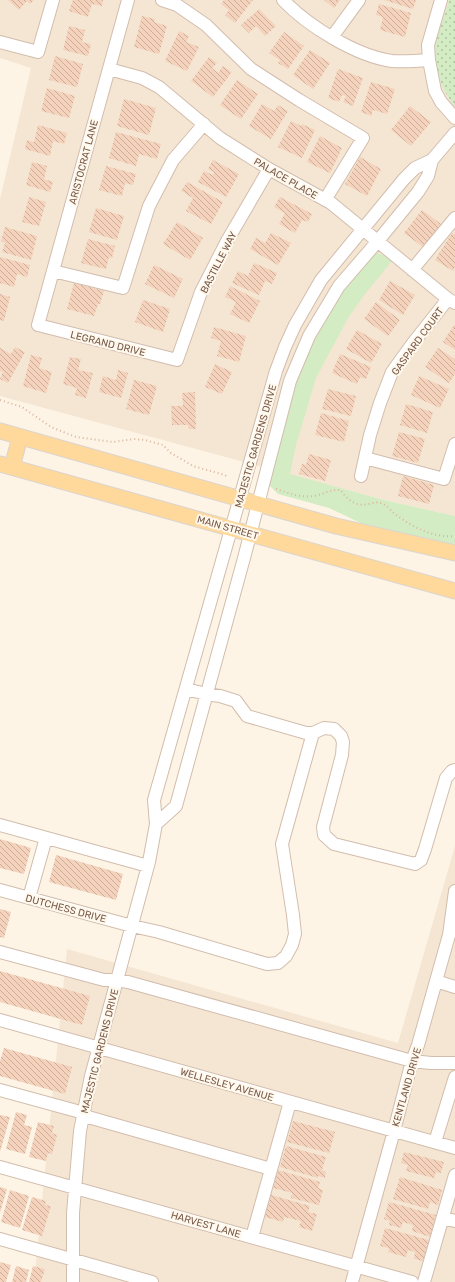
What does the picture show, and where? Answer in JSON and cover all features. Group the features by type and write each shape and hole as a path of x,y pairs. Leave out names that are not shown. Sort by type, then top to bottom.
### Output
{"main road":[{"path":"0,431 336,526 455,554"},
{"path":"6,465 20,437"},
{"name":"MAIN STREET","path":"6,465 455,591"}],"street":[{"path":"0,42 38,52 53,0"},
{"name":"ARISTOCRAT LANE","path":"38,325 128,0"},
{"path":"162,0 177,5 206,25 251,69 299,100 363,138 325,200"},
{"path":"283,0 294,11 332,37 360,52 392,61 429,60"},
{"path":"332,37 359,0"},
{"path":"441,0 428,45 429,60 435,91 441,102 455,118"},
{"name":"PALACE PLACE","path":"109,69 142,78 159,87 220,138 269,169 331,203 362,230 452,301"},
{"path":"53,271 123,288 149,206 173,160 204,124"},
{"name":"MAJESTIC GARDENS DRIVE","path":"73,1282 72,1259 74,1188 84,1113 98,1048 148,866 156,824 154,800 276,371 295,325 321,280 404,179 415,168 432,160 455,133"},
{"name":"MAJESTIC GARDENS DRIVE","path":"156,824 176,806 290,381 309,336 339,286 418,192 428,176 432,160"},
{"name":"BASTILLE WAY","path":"177,360 202,292 227,241 269,169"},
{"path":"412,270 455,218"},
{"name":"GASPARD COURT","path":"361,476 370,435 392,372 413,343 452,301"},
{"name":"LEGRAND DRIVE","path":"38,325 177,360"},
{"path":"365,458 444,479 455,444"},
{"path":"186,689 236,701 247,716 306,733 313,733 324,728 334,729 343,742 342,755 323,828 324,835 334,844 415,864 421,860 425,849 446,778 452,771 455,770"},
{"name":"DUTCHESS DRIVE","path":"0,890 159,932 267,964 278,963 286,956 292,945 295,934 294,915 282,844 313,733"},
{"path":"0,825 148,866"},
{"path":"29,898 46,838"},
{"name":"KENTLAND DRIVE","path":"352,1282 412,1061 418,1045 454,914 455,891"},
{"path":"0,952 104,980 128,982 412,1061 455,1063"},
{"path":"436,981 455,987"},
{"name":"WELLESLEY AVENUE","path":"0,1020 455,1148"},
{"path":"435,1142 455,1077"},
{"path":"0,1090 84,1113 88,1117 271,1169"},
{"path":"252,1237 290,1102"},
{"name":"HARVEST LANE","path":"0,1167 412,1282"},
{"path":"424,1282 449,1220 455,1175"},
{"path":"0,1239 152,1282"}],"path":[{"path":"0,400 22,407 51,427 76,437 113,442 134,439 145,440 163,446 171,453 192,466 225,475 228,478"},
{"path":"276,489 292,495 306,497 340,490 348,500 359,505 376,502 384,504 391,511 416,528 433,534 455,536"}],"shaded area":[{"path":"0,0 455,0 455,516 384,500 0,396 0,199 31,68 0,58"},
{"path":"455,846 455,1282 34,1282 67,949 398,1043"}],"green space":[{"path":"449,0 455,0 455,106 450,100 442,84 435,58 436,42"},
{"path":"377,253 388,257 392,261 365,294 348,318 316,378 296,445 290,474 384,500 455,516 455,545 369,527 329,508 278,494 267,483 295,384 310,348 341,295 371,257"}],"building":[{"path":"8,0 34,0 30,4 27,1 19,10"},
{"path":"73,0 103,0 102,6 92,4 88,17 69,11"},
{"path":"224,0 253,0 235,23 225,15 229,10 221,4"},
{"path":"324,0 340,0 334,8"},
{"path":"384,0 416,0 413,9"},
{"path":"379,4 411,13 405,37 380,30 383,17 376,15"},
{"path":"259,9 276,26 265,36 256,26 249,33 241,25"},
{"path":"142,16 155,19 154,22 167,26 159,54 134,47"},
{"path":"69,26 85,30 82,42 91,44 88,56 63,50"},
{"path":"179,31 189,36 186,42 199,47 187,71 165,61"},
{"path":"284,32 304,46 288,69 278,63 280,60 269,53"},
{"path":"310,50 330,63 313,89 293,75"},
{"path":"55,56 83,64 77,87 49,80"},
{"path":"209,57 217,63 212,68 218,73 223,66 232,72 213,97 191,81"},
{"path":"338,69 363,78 353,106 343,102 346,96 342,95 339,102 328,98"},
{"path":"237,80 258,94 241,119 220,105"},
{"path":"371,82 395,89 387,114 373,110 371,116 361,112"},
{"path":"47,88 75,96 69,118 41,111"},
{"path":"124,99 156,108 149,135 117,126"},
{"path":"262,104 274,111 278,105 288,111 271,139 249,126"},
{"path":"410,106 431,122 411,146 391,130"},
{"path":"291,121 315,130 302,158 278,147"},
{"path":"38,125 67,133 64,144 53,141 50,156 25,149 27,140 34,142"},
{"path":"116,132 161,144 157,159 139,154 136,166 109,158"},
{"path":"320,136 342,148 330,173 307,162"},
{"path":"360,157 381,169 367,196 345,184"},
{"path":"213,160 239,174 226,197 198,182 204,171 213,175 214,172 208,169"},
{"path":"32,162 47,166 44,179 53,182 50,192 26,185"},
{"path":"106,166 136,174 133,185 125,183 122,196 99,190"},
{"path":"187,182 223,202 211,224 186,211 193,198 181,191"},
{"path":"29,197 46,202 39,226 22,222"},
{"path":"280,197 312,214 308,222 302,220 295,233 279,224 285,213 274,207"},
{"path":"96,208 124,216 117,240 89,232"},
{"path":"422,210 441,224 423,247 404,233"},
{"path":"177,222 203,238 190,260 163,244"},
{"path":"5,227 37,236 31,260 2,252 5,243 1,241"},
{"path":"271,233 291,243 278,265 250,249 256,238 265,243"},
{"path":"452,233 455,234 455,267 453,271 435,260"},
{"path":"88,239 115,246 112,258 109,257 106,269 81,263"},
{"path":"0,257 30,265 27,277 17,274 14,287 0,283"},
{"path":"254,263 277,273 272,284 265,281 259,295 232,283 238,271 248,276"},
{"path":"154,265 183,279 174,298 145,284"},
{"path":"390,281 415,295 403,315 379,300"},
{"path":"74,283 104,291 94,316 67,309"},
{"path":"230,286 260,301 249,323 230,314 236,302 225,297"},
{"path":"0,294 10,297 4,321 0,320"},
{"path":"143,300 170,309 163,332 135,322"},
{"path":"376,302 400,320 388,336 364,319"},
{"path":"455,325 455,350 443,342"},
{"path":"214,327 246,336 239,362 217,356 221,341 211,338"},
{"path":"357,330 382,344 371,363 346,349"},
{"path":"15,347 25,352 8,383 0,379 3,372 0,371 0,348 11,354"},
{"path":"438,348 455,359 455,374 449,383 425,367"},
{"path":"340,354 371,367 366,379 360,377 357,384 332,373"},
{"path":"31,355 42,358 39,368 52,372 46,393 23,386"},
{"path":"70,357 81,359 78,370 93,373 86,398 75,395 77,388 63,384"},
{"path":"215,364 232,372 222,394 205,387"},
{"path":"118,370 128,373 121,398 99,392 103,376 116,380"},
{"path":"419,376 449,389 440,408 411,395"},
{"path":"134,380 157,386 149,415 126,409"},
{"path":"328,389 356,396 351,416 322,409"},
{"path":"195,392 196,429 189,429 188,425 172,425 171,406 183,406 182,393"},
{"path":"406,404 433,412 427,433 400,425"},
{"path":"321,413 349,421 344,442 315,435"},
{"path":"399,432 425,439 418,463 392,456"},
{"path":"309,454 331,460 325,481 299,474 302,464 306,465"},
{"path":"403,476 434,485 429,504 398,496"},
{"path":"0,839 31,848 24,874 0,868"},
{"path":"56,855 123,874 116,900 49,882"},
{"path":"0,909 11,912 4,938 0,937"},
{"path":"0,971 90,996 82,1025 0,1002"},
{"path":"4,1048 72,1067 65,1094 0,1076 0,1061"},
{"path":"16,1112 27,1115 24,1125 32,1127 25,1154 6,1149"},
{"path":"0,1115 10,1117 0,1152"},
{"path":"293,1121 335,1132 329,1153 287,1142"},
{"path":"38,1122 54,1126 52,1133 57,1135 52,1154 48,1153 46,1161 29,1157"},
{"path":"286,1146 326,1157 322,1170 326,1172 325,1178 318,1176 318,1178 280,1167"},
{"path":"404,1152 444,1162 441,1173 436,1172 434,1178 406,1171 408,1165 401,1163"},
{"path":"278,1170 320,1182 318,1188 323,1190 319,1205 291,1198 292,1193 273,1188"},
{"path":"400,1177 442,1190 438,1205 430,1202 428,1209 393,1199"},
{"path":"0,1187 7,1189 0,1213"},
{"path":"10,1190 29,1196 20,1228 1,1222"},
{"path":"271,1195 310,1206 308,1212 317,1214 312,1231 299,1227 301,1221 284,1217 283,1222 265,1217"},
{"path":"32,1197 46,1201 45,1205 51,1206 42,1236 22,1230"},
{"path":"389,1202 436,1215 430,1237 412,1231 413,1225 403,1222 401,1228 389,1225 390,1221 384,1219"},
{"path":"385,1228 429,1240 423,1261 414,1259 415,1252 408,1250 406,1257 388,1252 389,1248 380,1246"},
{"path":"0,1262 11,1265 6,1282 0,1282"},
{"path":"16,1266 29,1270 26,1282 12,1282"},
{"path":"33,1266 45,1269 41,1282 29,1282"}]}
